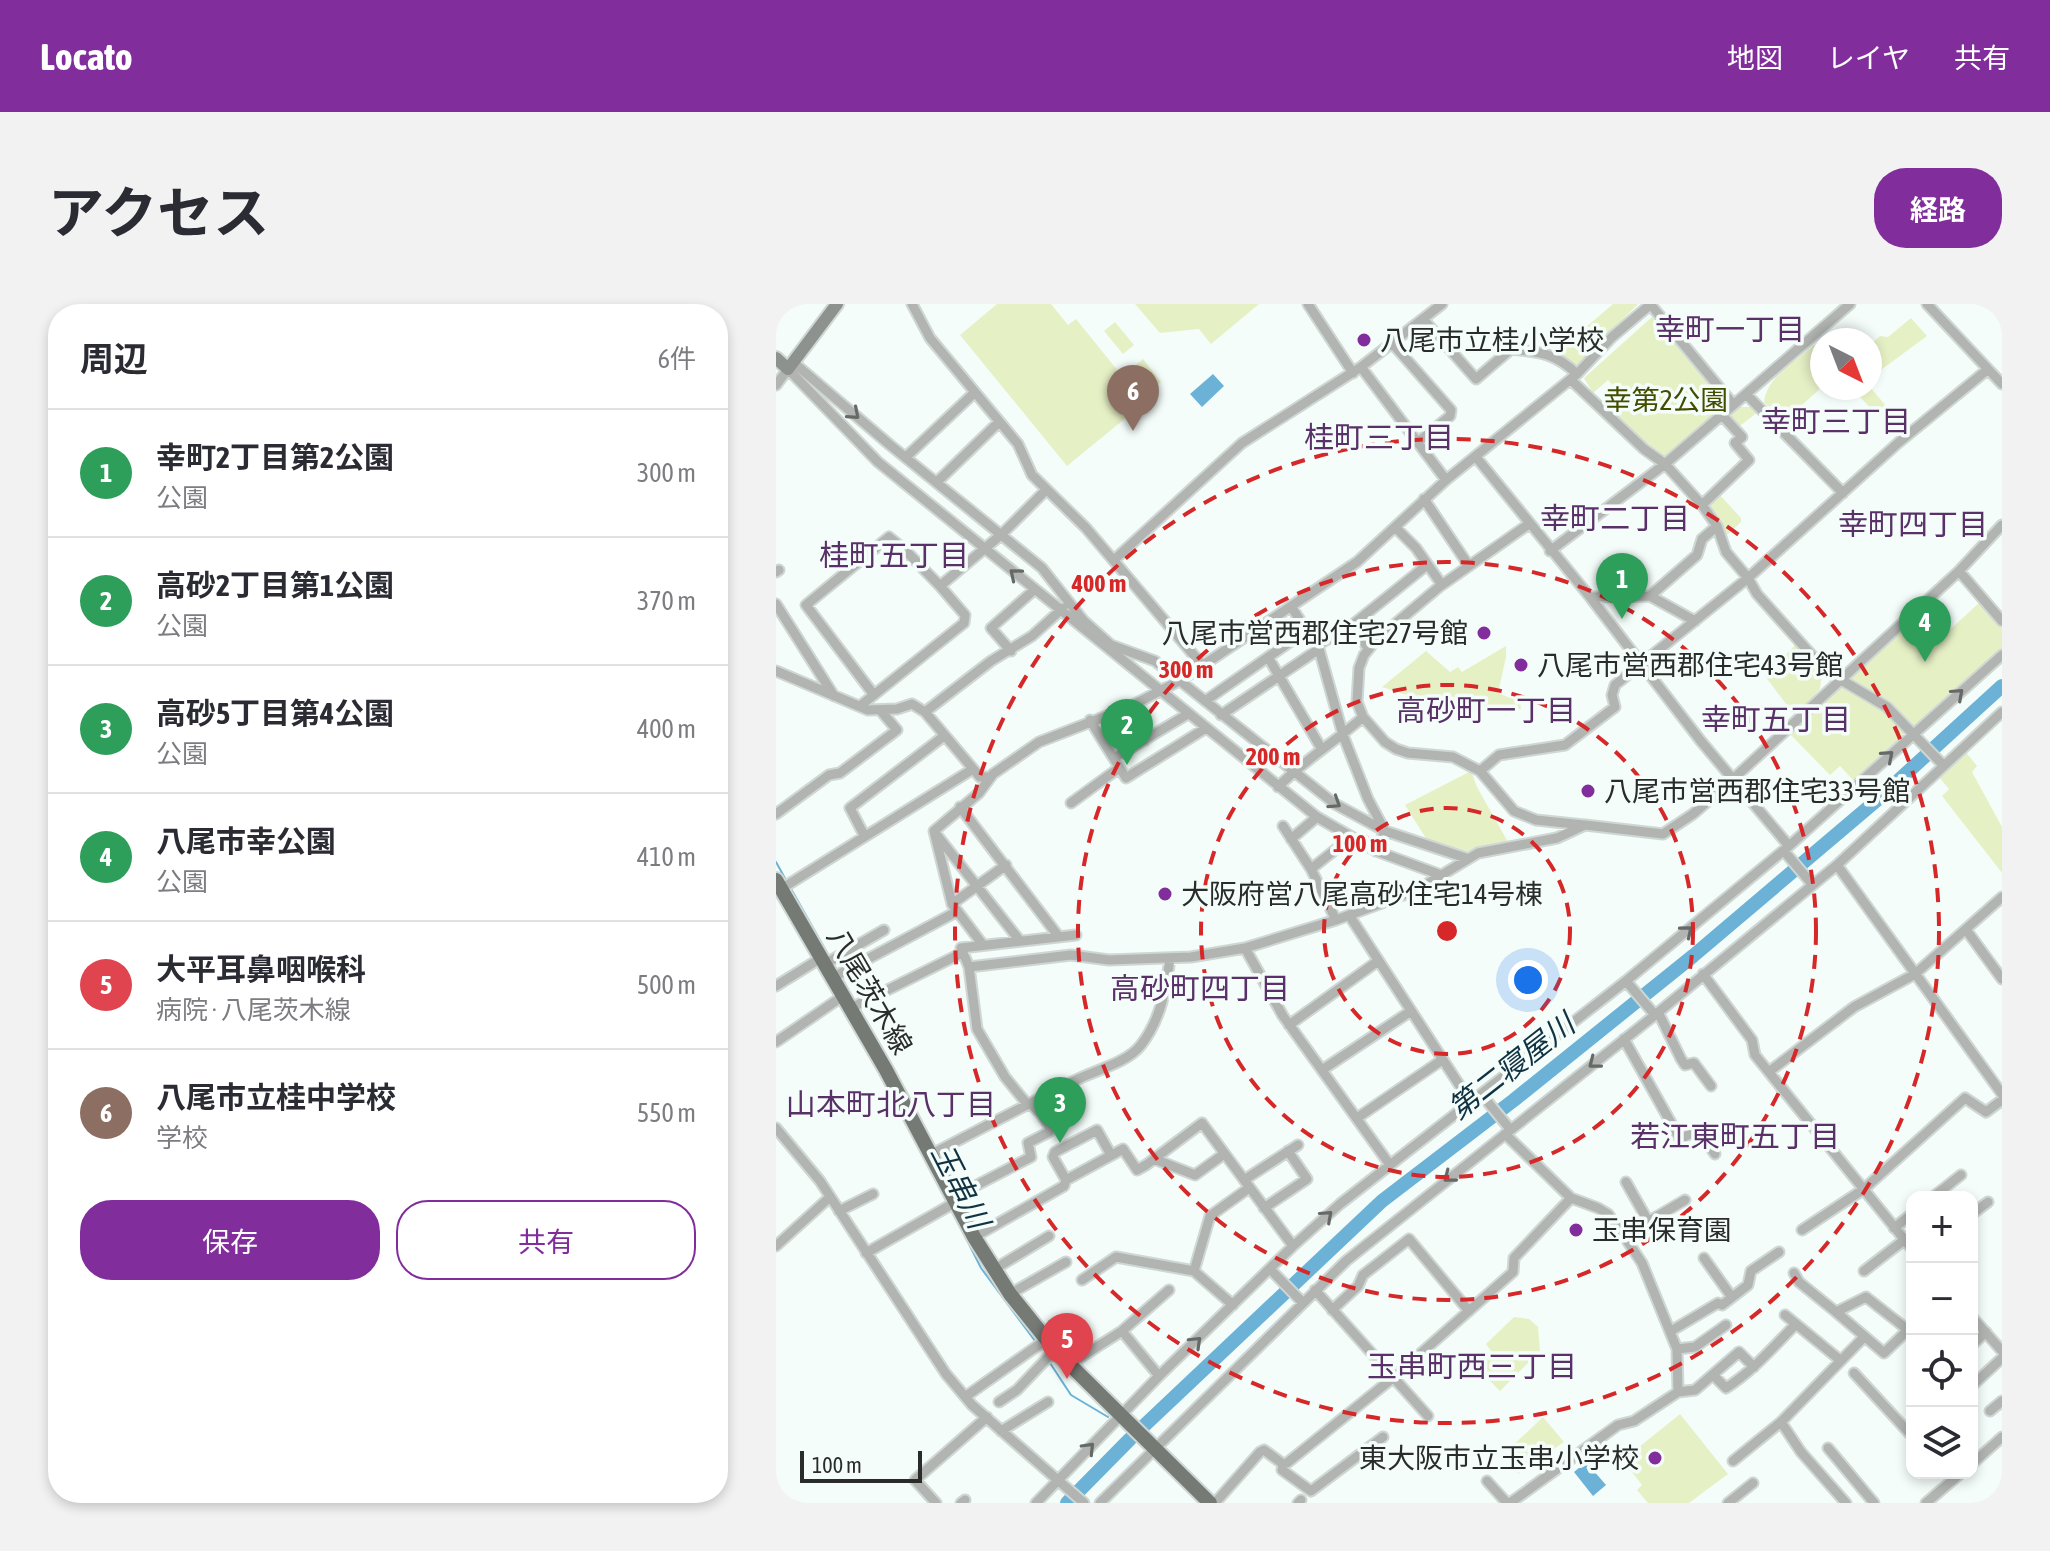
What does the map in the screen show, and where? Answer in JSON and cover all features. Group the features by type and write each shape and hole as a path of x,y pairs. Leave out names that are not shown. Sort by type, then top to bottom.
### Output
{"main road":[{"name":"八尾茨木線","path":"784,885 932,1154 953,1203 1045,1349 1070,1364 1213,1503"}],"street":[{"path":"776,385 837,304"},
{"path":"1308,304 1446,480"},
{"path":"1114,560 1242,443 1357,370 1442,304"},
{"path":"934,831 979,793 990,777 1039,742 1161,692 1292,608 1357,562 1446,480 1574,377 1612,337 1650,304 1733,404"},
{"path":"1550,551 1665,464 1850,304"},
{"path":"1944,304 1931,308 2002,384"},
{"path":"913,305 930,338 973,394 1018,444 1032,475 1064,504 1203,666"},
{"path":"1423,319 1476,379 1511,349 1550,354 1566,364 1574,377 1635,442 1665,464 1702,505 1717,526 1726,552 1757,594 1826,671 1887,707 1943,765"},
{"path":"1392,343 1451,410 1450,416 1417,443"},
{"path":"776,349 878,462 1278,787 1350,838 1441,875"},
{"path":"776,358 791,366 1042,568 1083,620 1111,645 1146,656 1181,680 1335,804 1385,831 1466,858"},
{"path":"1480,771 1499,755 1565,745 1615,707 1612,695 1615,685 1748,578 1898,443 1987,370"},
{"path":"906,457 973,394"},
{"path":"1746,394 1843,493"},
{"path":"1702,505 1749,460 1735,443 1742,437 1721,414"},
{"path":"937,482 999,422"},
{"path":"878,462 890,445"},
{"path":"1476,457 1642,663 1812,884"},
{"path":"940,586 1002,534 1046,490"},
{"path":"1424,499 1469,566"},
{"path":"1529,524 1442,585 1369,649 1359,668 1357,702 1363,717 1378,735 1396,749 1453,757 1480,771 1514,811 1536,820 1663,834 1693,814 1732,780 1959,571 2002,525"},
{"path":"1650,596 1697,555 1702,539 1717,526"},
{"path":"1395,527 1442,585"},
{"path":"860,706 874,695 964,623 965,615 940,586 889,537 806,605 874,695"},
{"path":"1221,715 1351,626 1427,565"},
{"path":"1959,571 2002,621"},
{"path":"1011,651 991,628 1034,590"},
{"path":"1590,597 1650,596 1695,621"},
{"path":"925,712 991,661 1011,651 1069,602"},
{"path":"776,604 834,696"},
{"path":"1292,608 1318,647 1343,735 1368,799 1385,831"},
{"path":"1351,626 1369,649"},
{"path":"1205,701 1307,630"},
{"path":"1036,1503 1159,1376 1340,1204 1626,981 1787,848 2002,655"},
{"path":"1268,657 1321,748"},
{"path":"777,673 868,710 881,711 912,704 925,712 980,777 990,777"},
{"path":"1127,708 1145,740"},
{"path":"776,814 829,775 840,773 897,730 881,711"},
{"path":"1100,1503 1315,1290 1392,1222 1657,1014 1837,865 2002,712"},
{"path":"1071,803 1145,740 1188,714"},
{"path":"1278,787 1321,748 1343,735 1363,717"},
{"path":"1090,720 1126,778 1206,728"},
{"path":"1157,733 1169,751"},
{"path":"864,835 850,808 944,736"},
{"path":"784,885 973,769"},
{"path":"960,807 1059,937"},
{"path":"1291,839 1317,817"},
{"path":"969,967 1071,955 1109,960 1191,957 1245,948 1336,920 1417,890 1478,853 1557,838 1585,825"},
{"path":"1283,826 1311,869 1336,920"},
{"path":"934,831 1020,941"},
{"path":"934,831 954,908 983,945"},
{"path":"1376,851 1385,831"},
{"path":"1311,869 1350,838"},
{"path":"776,986 831,967 954,908 977,885 1006,865"},
{"path":"1802,1230 1864,1189 1965,1098 1986,1112 2002,1097 1837,865"},
{"path":"1770,1071 1854,1007 1915,974 2002,897"},
{"path":"1349,915 1471,1103"},
{"path":"831,967 884,930"},
{"path":"1967,931 2002,979"},
{"path":"866,1253 1031,1157 1028,1143 1049,1132 1049,1126 1005,1077 977,1029 969,967 961,948 1076,935"},
{"path":"1245,948 1261,981 1289,1025 1390,1165"},
{"path":"776,1042 962,953"},
{"path":"932,1154 1139,1048 1152,1029 1165,997 1170,958"},
{"path":"1289,1025 1378,961"},
{"path":"1703,974 1752,1040 1755,1055 1906,1242"},
{"path":"1626,981 1657,1014 1685,1065 1694,1063 1711,1086"},
{"path":"1322,1070 1411,1011"},
{"path":"1624,1039 1680,1139 1698,1130 1715,1154"},
{"path":"1357,1118 1442,1060"},
{"path":"1482,1095 1508,1131 1571,1198 1608,1214 1642,1263 1677,1349 1678,1392"},
{"path":"974,1237 1123,1149 1137,1170 1202,1123 1293,1246"},
{"path":"776,1128 820,1181 946,1374 1001,1431 1084,1503"},
{"path":"1066,1180 1053,1157 1055,1152 1097,1130 1111,1155"},
{"path":"1194,1271 1210,1216 1298,1145"},
{"path":"1264,1208 1307,1179 1288,1151"},
{"path":"1154,1159 1195,1175 1224,1154"},
{"path":"1941,1191 1961,1175"},
{"path":"1626,1182 1648,1221"},
{"path":"839,1211 873,1194"},
{"path":"778,1240 830,1197"},
{"path":"1283,1464 1300,1454 1394,1377 1513,1272 1514,1258 1571,1198"},
{"path":"1624,1236 1685,1200"},
{"path":"1978,1210 1988,1202"},
{"path":"1894,1228 1906,1219"},
{"path":"993,1270 1049,1236"},
{"path":"1332,1310 1358,1286 1363,1275 1409,1239 1469,1311"},
{"path":"1864,1271 1904,1240"},
{"path":"1671,1331 1718,1303 1722,1305 1748,1285 1751,1271 1779,1252"},
{"path":"1082,1280 1116,1257 1194,1271 1233,1305"},
{"path":"1704,1258 1731,1296"},
{"path":"1010,1294 1066,1262"},
{"path":"1270,1269 1303,1303"},
{"path":"1794,1273 1799,1282 1884,1353 1906,1332"},
{"path":"1070,1364 1122,1331 1169,1290"},
{"path":"1315,1290 1428,1416"},
{"path":"1836,1312 1866,1297 1906,1325"},
{"path":"1785,1315 1840,1360"},
{"path":"1978,1323 2002,1351"},
{"path":"1713,1375 1726,1388 1754,1367 1796,1324"},
{"path":"1677,1349 1695,1347 1726,1325"},
{"path":"1122,1331 1159,1376"},
{"path":"1978,1339 1986,1332"},
{"path":"1733,1461 1781,1422 1864,1337"},
{"path":"965,1397 1045,1349"},
{"path":"999,1402 1017,1390 1045,1349"},
{"path":"1487,1481 1509,1503 1618,1425 1634,1421 1678,1392 1695,1390 1739,1352 1754,1367"},
{"path":"1978,1380 2002,1358"},
{"path":"1854,1373 1906,1429"},
{"path":"1990,1411 2002,1401"},
{"path":"1001,1431 1048,1402"},
{"path":"936,1503 915,1480 987,1417"},
{"path":"1781,1422 1801,1452 1846,1503"},
{"path":"1283,1464 1282,1470 1311,1491 1383,1437"},
{"path":"1978,1459 2002,1437"},
{"path":"1828,1448 1874,1503"},
{"path":"1213,1503 1260,1452 1264,1450 1283,1464"},
{"path":"1926,1503 1950,1479"},
{"path":"1728,1503 1753,1483"}],"green space":[{"path":"997,304 1051,304 1068,325 1076,319 1144,403 1067,466 960,335"},
{"path":"1135,304 1259,304 1211,344 1199,329 1160,333"},
{"path":"1613,304 1638,304 1574,368 1557,352"},
{"name":"幸第2公園","path":"1652,317 1723,402 1666,458 1609,410 1623,396 1608,380 1593,393 1584,378"},
{"path":"1911,318 1927,336 1882,369 1882,336 1888,337"},
{"path":"1115,322 1134,345 1123,354 1104,331"},
{"path":"1810,348 1810,398 1783,422 1764,402 1771,384"},
{"path":"1143,359 1161,382 1151,390 1133,367"},
{"path":"1863,400 1881,400 1886,406 1880,411 1872,410"},
{"path":"1736,407 1754,407 1758,412 1737,428 1729,414"},
{"path":"1718,493 1741,518 1741,522 1727,535 1707,508 1708,502"},
{"path":"1980,602 2002,629 2002,649 1914,728 1890,704 1847,680 1847,676 1908,623 1931,647"},
{"path":"1796,644 1822,673 1820,689 1795,716 1765,676"},
{"path":"1506,646 1498,693 1520,702 1521,709 1467,714 1382,687 1426,651 1450,672 1458,667 1462,672"},
{"path":"1843,684 1886,710 1905,728 1903,737 1854,781 1840,766 1830,775 1789,733 1834,687"},
{"path":"1965,751 1977,766 1972,772 2002,827 2002,873 1942,796 1949,789 1938,776"},
{"path":"1471,771 1508,842 1470,852 1427,840 1405,805"},
{"path":"1514,1317 1529,1319 1538,1327 1540,1351 1500,1391 1475,1366 1491,1351 1486,1344"},
{"path":"1680,1414 1728,1474 1689,1503 1648,1503 1637,1490 1642,1485 1623,1460"},
{"path":"1543,1417 1564,1442 1518,1474 1510,1459 1509,1449"}],"water":[{"path":"1213,374 1224,386 1202,407 1190,394"},
{"path":"1586,1462 1606,1485 1593,1496 1574,1472"}],"waterway":[{"name":"第二寝屋川","path":"1067,1503 1130,1439 1382,1201 1693,956 1877,800 2002,686"},
{"name":"玉串川","path":"776,862 787,882"},
{"name":"玉串川","path":"790,887 830,958"},
{"name":"玉串川","path":"841,978 852,997"},
{"name":"玉串川","path":"877,1040 885,1055"},
{"name":"玉串川","path":"962,1230 981,1268 1035,1341"},
{"name":"玉串川","path":"1050,1363 1071,1395 1108,1417"}],"place":[{"name":"八尾市立桂小学校","path":"1364,340"},
{"name":"八尾市立桂中学校","path":"1133,431"},
{"name":"幸町2丁目第2公園","path":"1622,619"},
{"name":"八尾市営西郡住宅27号館","path":"1484,633"},
{"name":"八尾市幸公園","path":"1925,662"},
{"name":"八尾市営西郡住宅43号館","path":"1521,665"},
{"name":"高砂2丁目第1公園","path":"1127,765"},
{"name":"八尾市営西郡住宅33号館","path":"1588,791"},
{"name":"大阪府営八尾高砂住宅14号棟","path":"1165,894"},
{"name":"高砂5丁目第4公園","path":"1060,1143"},
{"name":"玉串保育園","path":"1576,1230"},
{"name":"大平耳鼻咽喉科","path":"1067,1379"},
{"name":"東大阪市立玉串小学校","path":"1655,1458"}],"district":[{"name":"幸町一丁目","path":"1730,329"},
{"name":"幸町三丁目","path":"1836,421"},
{"name":"桂町三丁目","path":"1379,437"},
{"name":"幸町二丁目","path":"1615,518"},
{"name":"幸町四丁目","path":"1913,524"},
{"name":"桂町五丁目","path":"894,555"},
{"name":"高砂町一丁目","path":"1486,710"},
{"name":"幸町五丁目","path":"1776,719"},
{"name":"高砂町四丁目","path":"1200,988"},
{"name":"山本町北八丁目","path":"891,1104"},
{"name":"若江東町五丁目","path":"1735,1136"},
{"name":"玉串町西三丁目","path":"1472,1366"}]}
